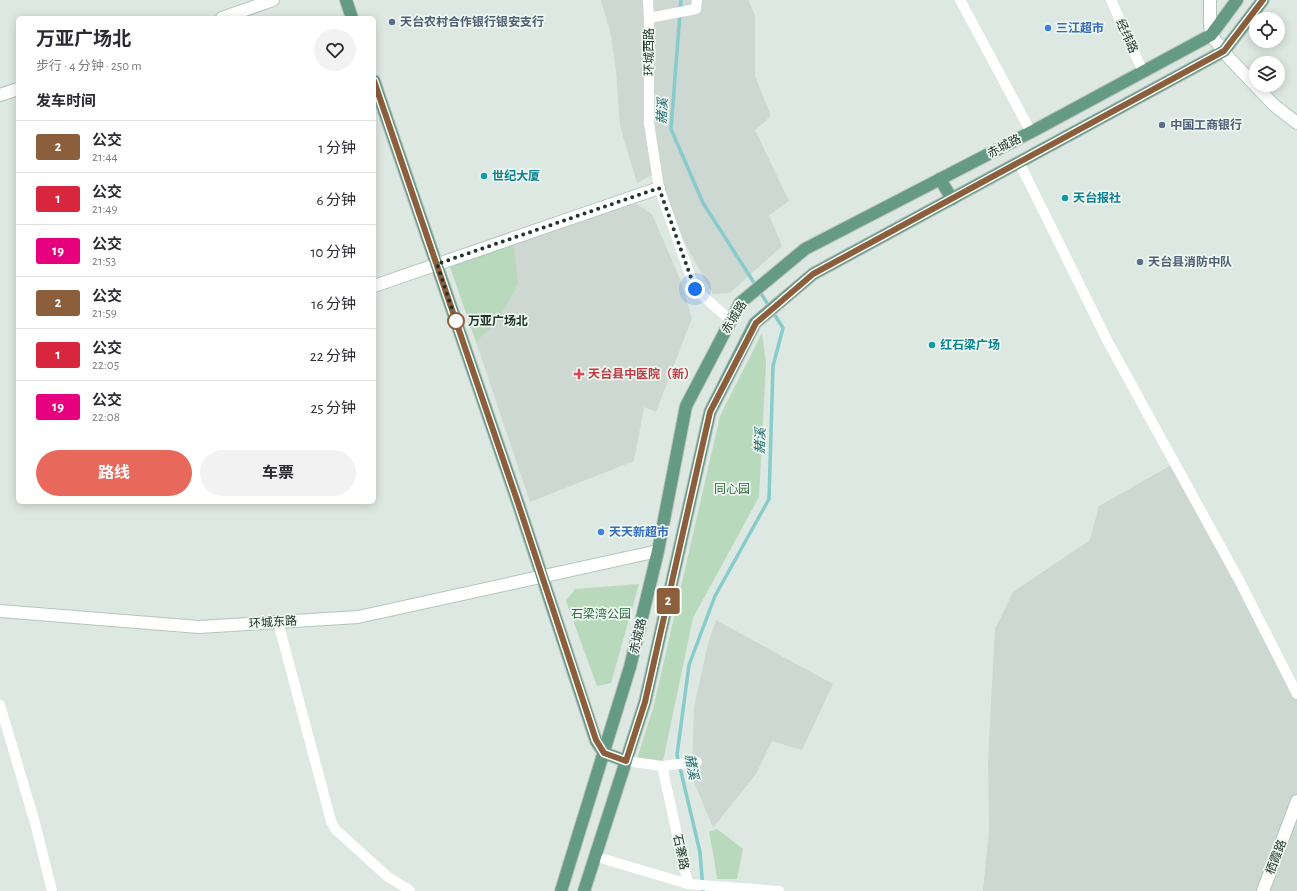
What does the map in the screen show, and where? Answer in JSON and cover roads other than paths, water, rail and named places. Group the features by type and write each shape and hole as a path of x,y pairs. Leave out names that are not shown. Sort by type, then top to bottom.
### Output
{"main road":[{"path":"228,16 273,0"},
{"path":"346,0 351,16"},
{"path":"1210,0 1211,35 1274,105 1297,123"},
{"name":"赤城路","path":"561,891 630,667 658,551 686,406 740,303 805,249 1031,132 1211,35 1237,0"},
{"name":"赤城路","path":"584,891 645,702 710,412 756,323 813,274 1224,51 1263,0"},
{"path":"376,87 542,575 596,740 604,753 626,761"},
{"path":"0,95 16,90"},
{"path":"940,179 952,199"},
{"path":"376,285 659,188"},
{"name":"环城东路","path":"0,611 199,627 358,617 542,575 658,551"},
{"name":"栖霞路","path":"1263,891 1297,801"}],"street":[{"name":"环城西路","path":"648,0 649,124 659,188 695,289 730,320"},
{"path":"960,0 1031,132"},
{"name":"经纬路","path":"1112,0 1143,72"},
{"path":"649,18 697,5"},
{"path":"1019,162 1108,342 1239,580 1297,694"},
{"path":"278,622 331,821 335,829 388,877 410,891"},
{"path":"0,705 35,823 52,891"},
{"path":"626,761 662,766 697,762"},
{"name":"石寨路","path":"662,766 688,884 779,891"},
{"path":"604,859 688,884"}],"waterway":[{"name":"赭溪","path":"681,0 671,129 703,203 783,328 773,366 769,499 715,596 689,665 677,755 700,852 703,891"}],"place":[{"name":"天台农村合作银行银安支行","path":"392,22"},
{"name":"三江超市","path":"1048,28"},
{"name":"中国工商银行","path":"1162,125"},
{"name":"世纪大厦","path":"484,176"},
{"name":"天台报社","path":"1065,198"},
{"name":"天台县消防中队","path":"1140,262"},
{"name":"万亚广场北","path":"456,321"},
{"name":"红石梁广场","path":"932,345"},
{"name":"天台县中医院（新）","path":"579,374"},
{"name":"天天新超市","path":"601,532"}],"park label":[{"name":"同心园","path":"732,489"},
{"name":"石梁湾公园","path":"601,614"}]}
